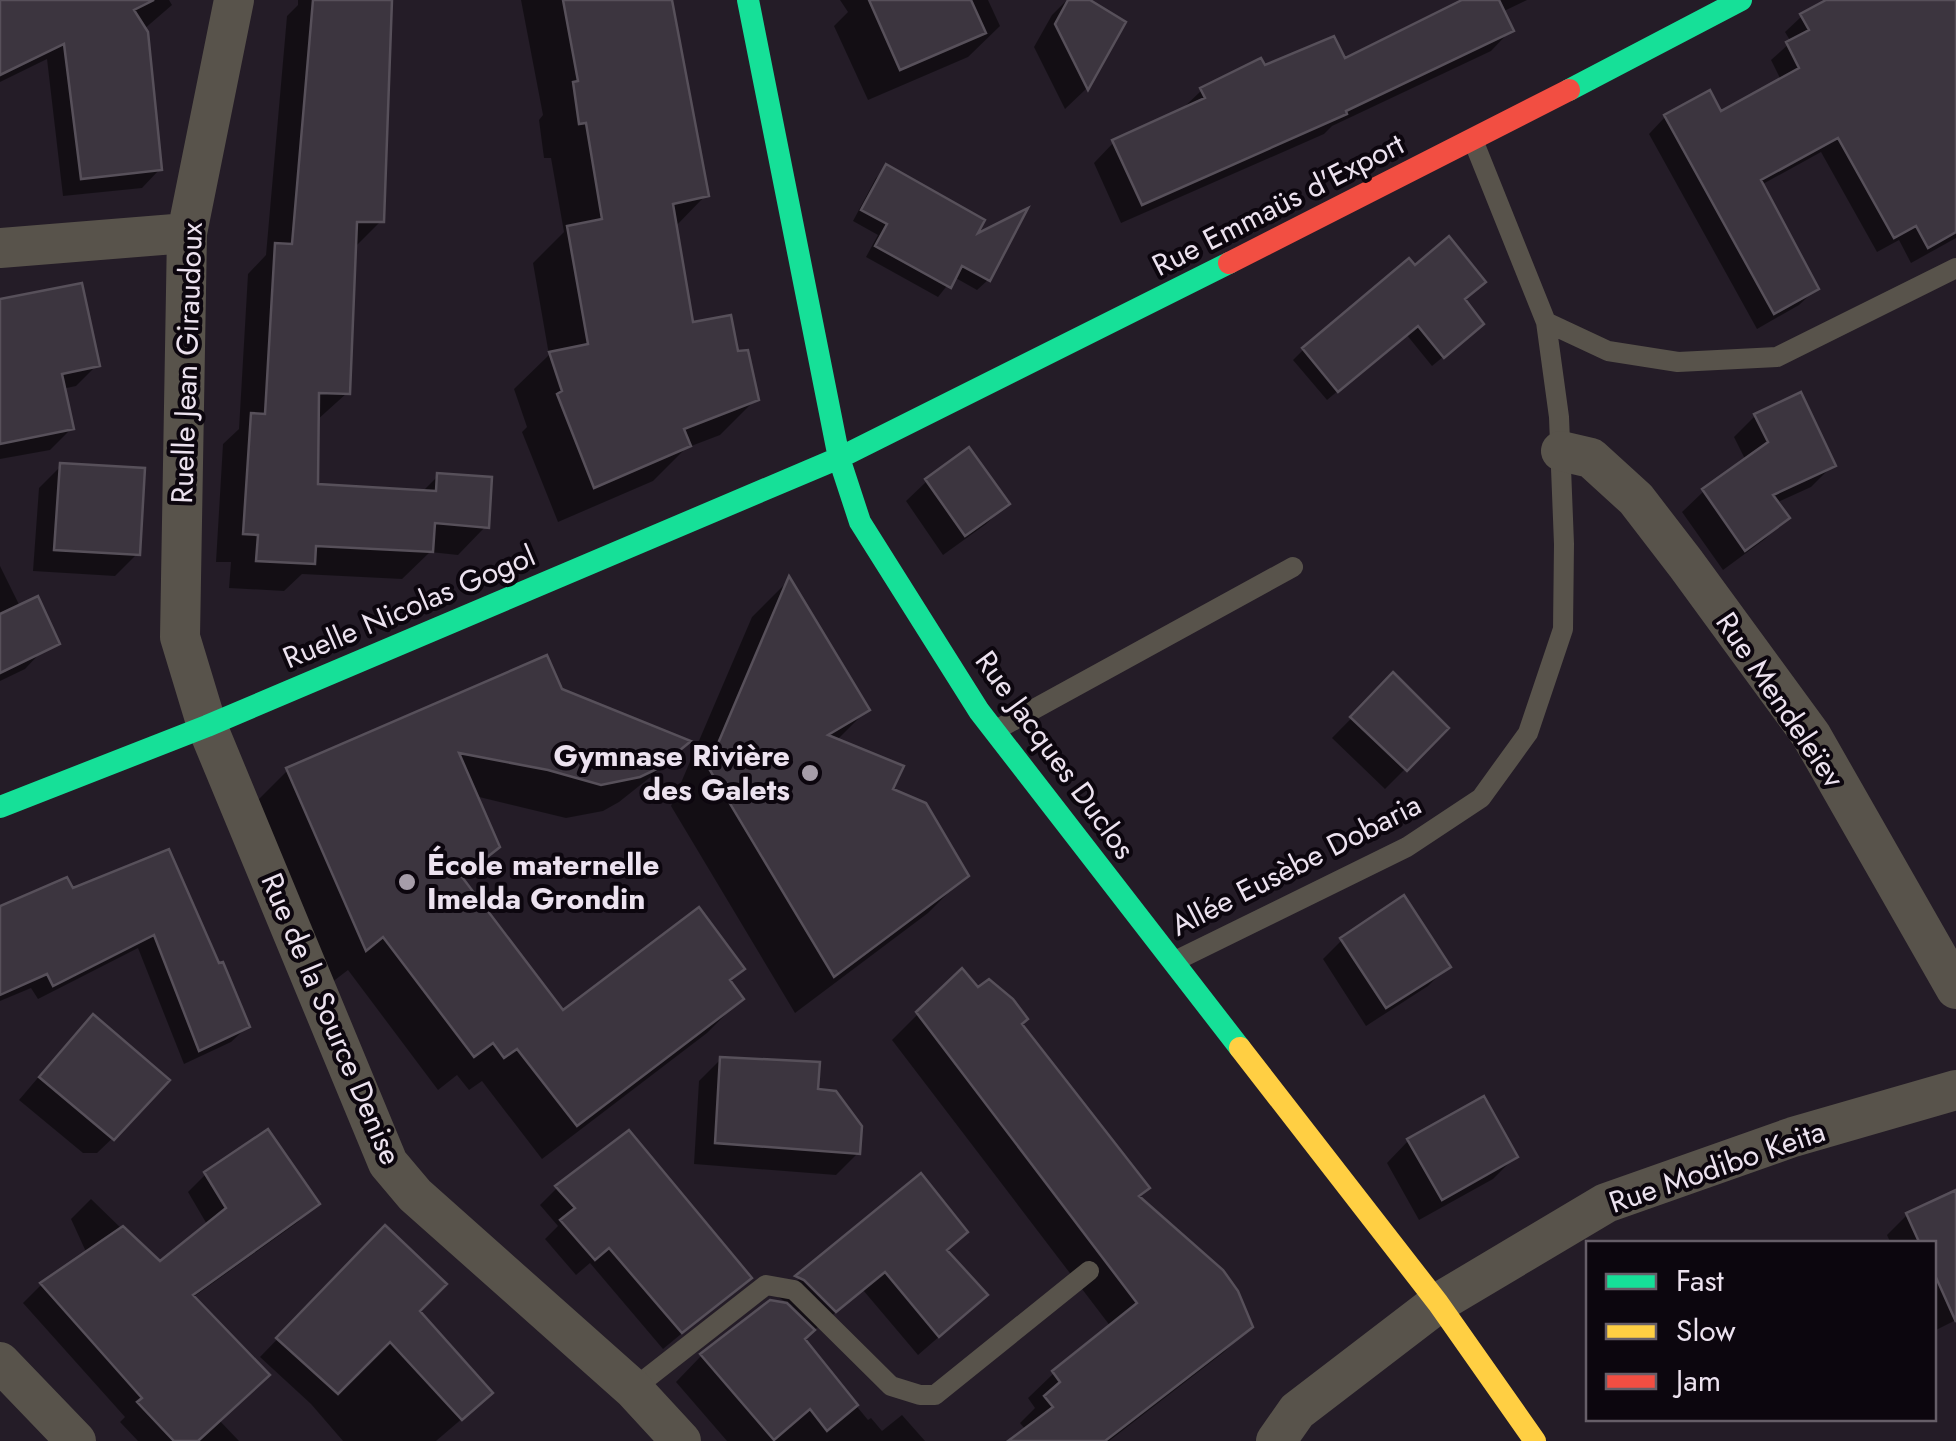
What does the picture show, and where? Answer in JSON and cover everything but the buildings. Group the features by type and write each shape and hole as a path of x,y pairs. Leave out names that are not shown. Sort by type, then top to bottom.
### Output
{"street":[{"name":"Ruelle Jean Giraudoux","path":"207,726 180,637 187,233 234,0"},
{"name":"Rue Jacques Duclos","path":"748,0 839,458 860,522 994,731 1438,1303 1526,1436"},
{"name":"Rue Emmaüs d'Export","path":"839,458 1473,141 1742,0"},
{"path":"0,248 187,233"},
{"name":"Rue Mendeleïev","path":"1561,451 1591,458 1636,500 1811,734 1956,990"},
{"name":"Ruelle Nicolas Gogol","path":"0,807 207,726 839,458"},
{"name":"Rue de la Source Denise","path":"207,726 388,1163 416,1195 633,1389 681,1441"},
{"name":"Rue Modibo Keita","path":"1276,1441 1297,1412 1438,1303 1606,1203 1793,1137 1956,1090"},
{"path":"0,1362 76,1441"}],"lane":[{"name":"Allée Eusèbe Dobaria","path":"1173,962 1408,848 1481,798 1528,733 1563,629 1561,451 1546,322 1473,141"},
{"path":"1546,322 1608,351 1678,362 1777,357 1956,268"},
{"path":"994,731 1294,567"},
{"path":"633,1389 766,1286 775,1284 794,1290 891,1386 920,1395 935,1394 1089,1271"}],"traffic: fast":[{"path":"748,0 839,458 860,522 979,711 1240,1048"},
{"path":"1569,90 1741,0"},
{"path":"0,807 207,726 839,458 1229,263"}],"traffic: slow":[{"path":"1240,1048 1438,1303 1535,1441"}],"traffic: jam":[{"path":"1229,263 1569,90"}],"place":[{"name":"Gymnase Rivière des Galets","path":"810,773"},
{"name":"École maternelle Imelda Grondin","path":"407,882"}]}
